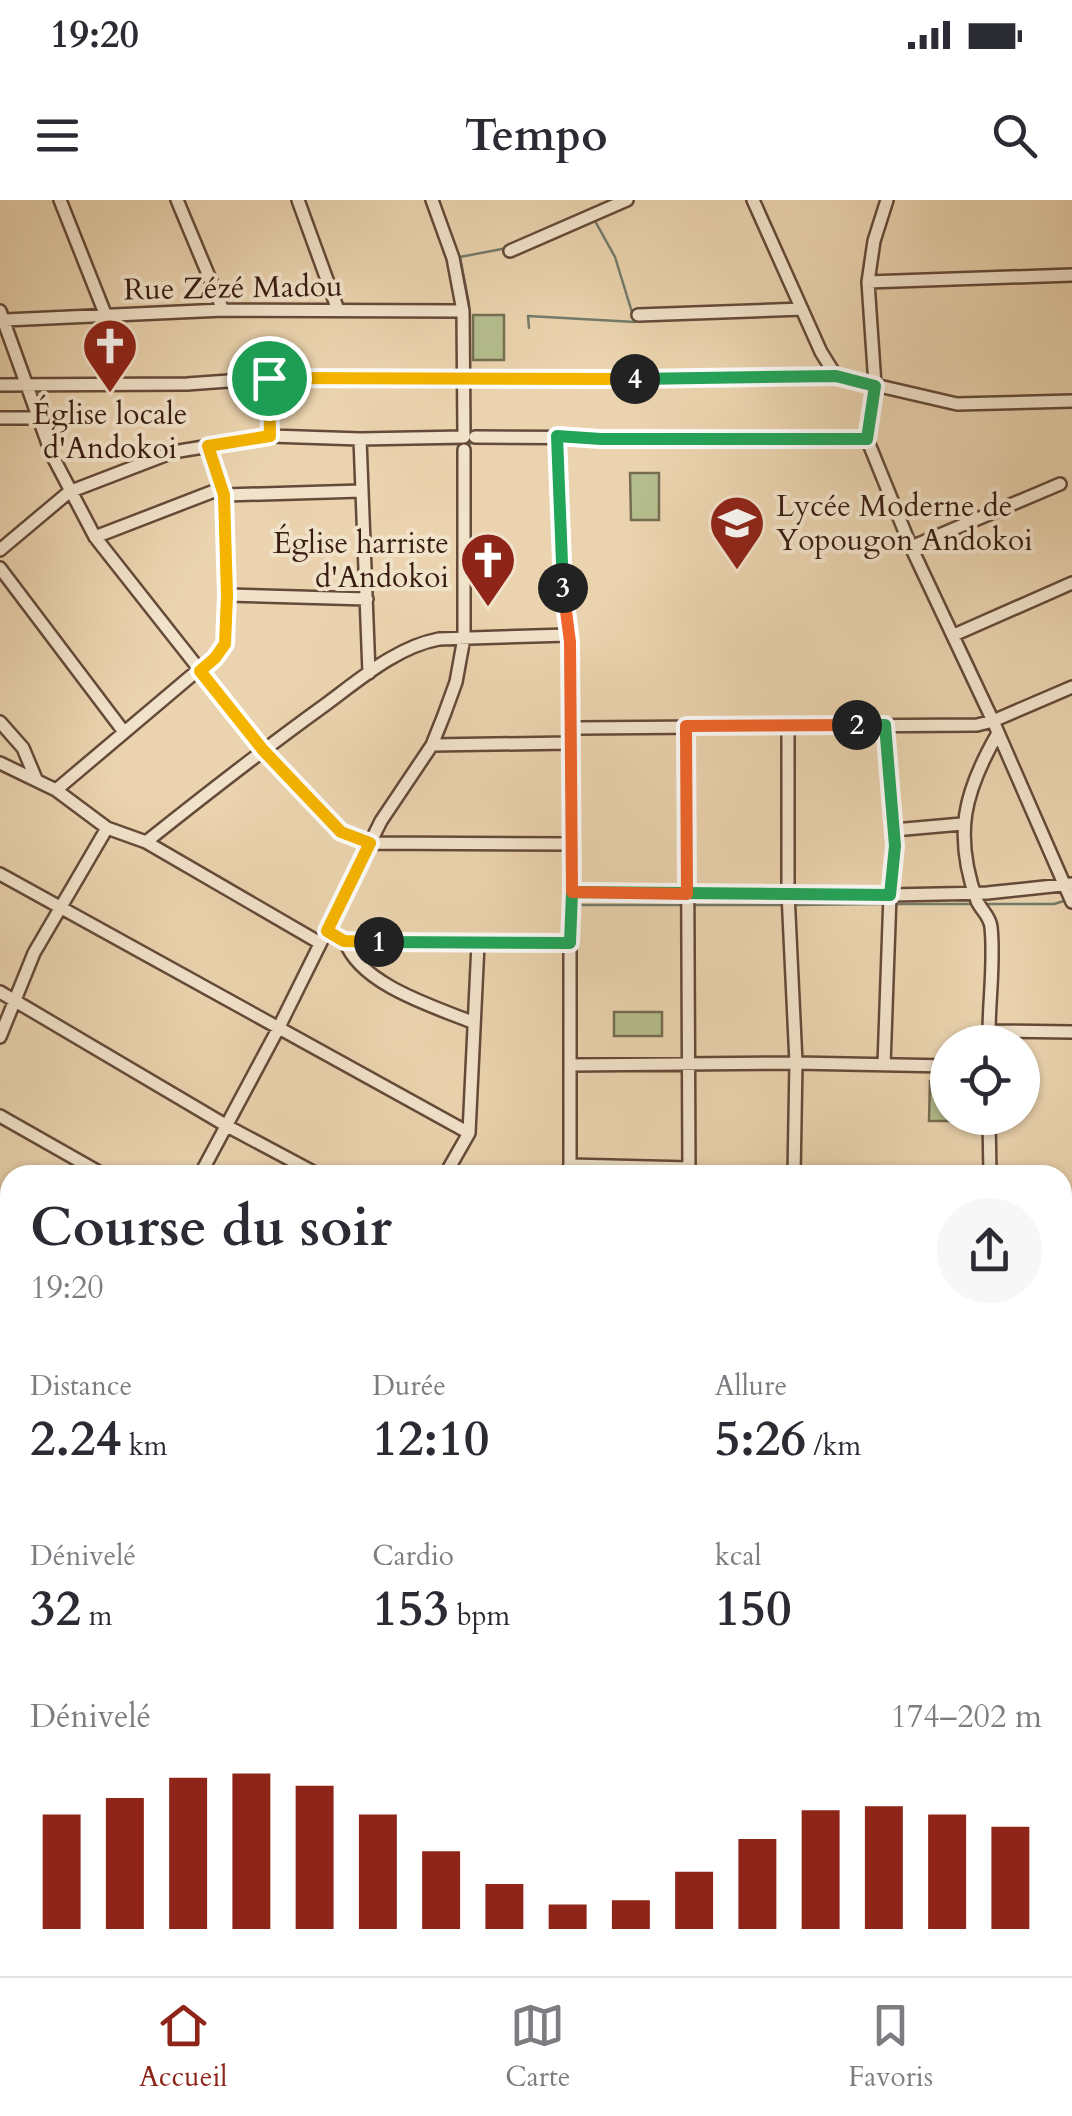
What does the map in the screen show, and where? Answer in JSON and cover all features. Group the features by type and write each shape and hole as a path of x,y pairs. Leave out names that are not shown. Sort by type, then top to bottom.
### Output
{"street":[{"path":"60,200 106,316"},
{"path":"177,200 223,310"},
{"path":"298,200 338,310"},
{"path":"206,1165 390,804 432,745 456,682 464,638 470,379 453,258 432,200"},
{"path":"510,251 628,200"},
{"path":"753,200 836,376"},
{"path":"888,200 874,241 868,282 875,386 867,439 911,547 1068,885 1072,902"},
{"path":"868,282 1072,275"},
{"path":"638,315 802,309"},
{"name":"Rue Zézé Madou","path":"2,315 463,310"},
{"path":"2,315 69,492 95,537 263,750 341,832 370,843 572,844"},
{"path":"0,385 188,384 269,378 682,380 836,376 956,404 1072,401"},
{"path":"269,378 270,436"},
{"path":"0,418 40,418"},
{"path":"0,550 69,492 173,452 270,436 468,441 557,436 867,439"},
{"path":"557,436 568,635 572,844 567,1165"},
{"path":"360,439 370,673"},
{"path":"56,790 200,671 225,644 224,492 208,446"},
{"path":"911,547 1060,484"},
{"path":"95,537 224,492 362,491"},
{"path":"0,568 124,732"},
{"path":"954,635 1072,583"},
{"path":"227,595 367,599"},
{"path":"146,842 263,750 370,673 422,642 568,635"},
{"path":"580,728 995,727 1072,686"},
{"path":"0,722 24,748 36,779"},
{"path":"788,725 788,894 796,1062 794,1165"},
{"path":"884,1065 894,830 885,725"},
{"path":"686,726 689,1165"},
{"path":"989,1025 991,927 975,893 962,824 970,791 995,727"},
{"path":"432,745 570,743"},
{"path":"0,764 56,790 107,828 146,842 320,944"},
{"path":"894,830 962,824"},
{"path":"0,1038 23,975 107,828"},
{"path":"0,874 469,1133"},
{"path":"572,892 890,895 1068,885"},
{"path":"327,931 344,941 570,943"},
{"path":"344,941 361,968 415,998 472,1022"},
{"path":"451,1165 469,1133 478,944"},
{"path":"0,992 300,1165"},
{"path":"1040,1034 1072,1032"},
{"path":"570,1065 796,1062 930,1066"},
{"path":"0,1116 86,1165"},
{"path":"989,1135 990,1165"}],"green space":[{"path":"473,315 504,315 504,360 473,360"},
{"path":"630,473 659,473 659,520 631,520"},
{"path":"614,1012 662,1012 662,1036 614,1036"}],"waterway":[{"path":"529,328 528,316 635,322 615,257 595,221"},
{"path":"470,375 469,304 460,257 507,248"},
{"path":"384,444 470,444 470,383"},
{"path":"986,904 1054,904 1067,900"},
{"path":"796,905 883,904"},
{"path":"896,904 973,904"},
{"path":"576,905 683,905"},
{"path":"691,905 783,905"}],"place":[{"name":"Église locale d'Andokoi","path":"110,395"},
{"name":"Lycée Moderne de Yopougon Andokoi","path":"737,572"},
{"name":"Église harriste d'Andokoi","path":"488,609"}],"route":[{"path":"269,378 270,436 208,446 224,495 227,595 225,644 200,671 263,750 341,832 370,843 327,931 334,937 344,941 570,943 572,892 687,894 890,895 895,846 885,725 686,726 687,894 572,892 570,642 556,465 557,436 867,439 875,386 836,376 682,380 269,378"}]}
